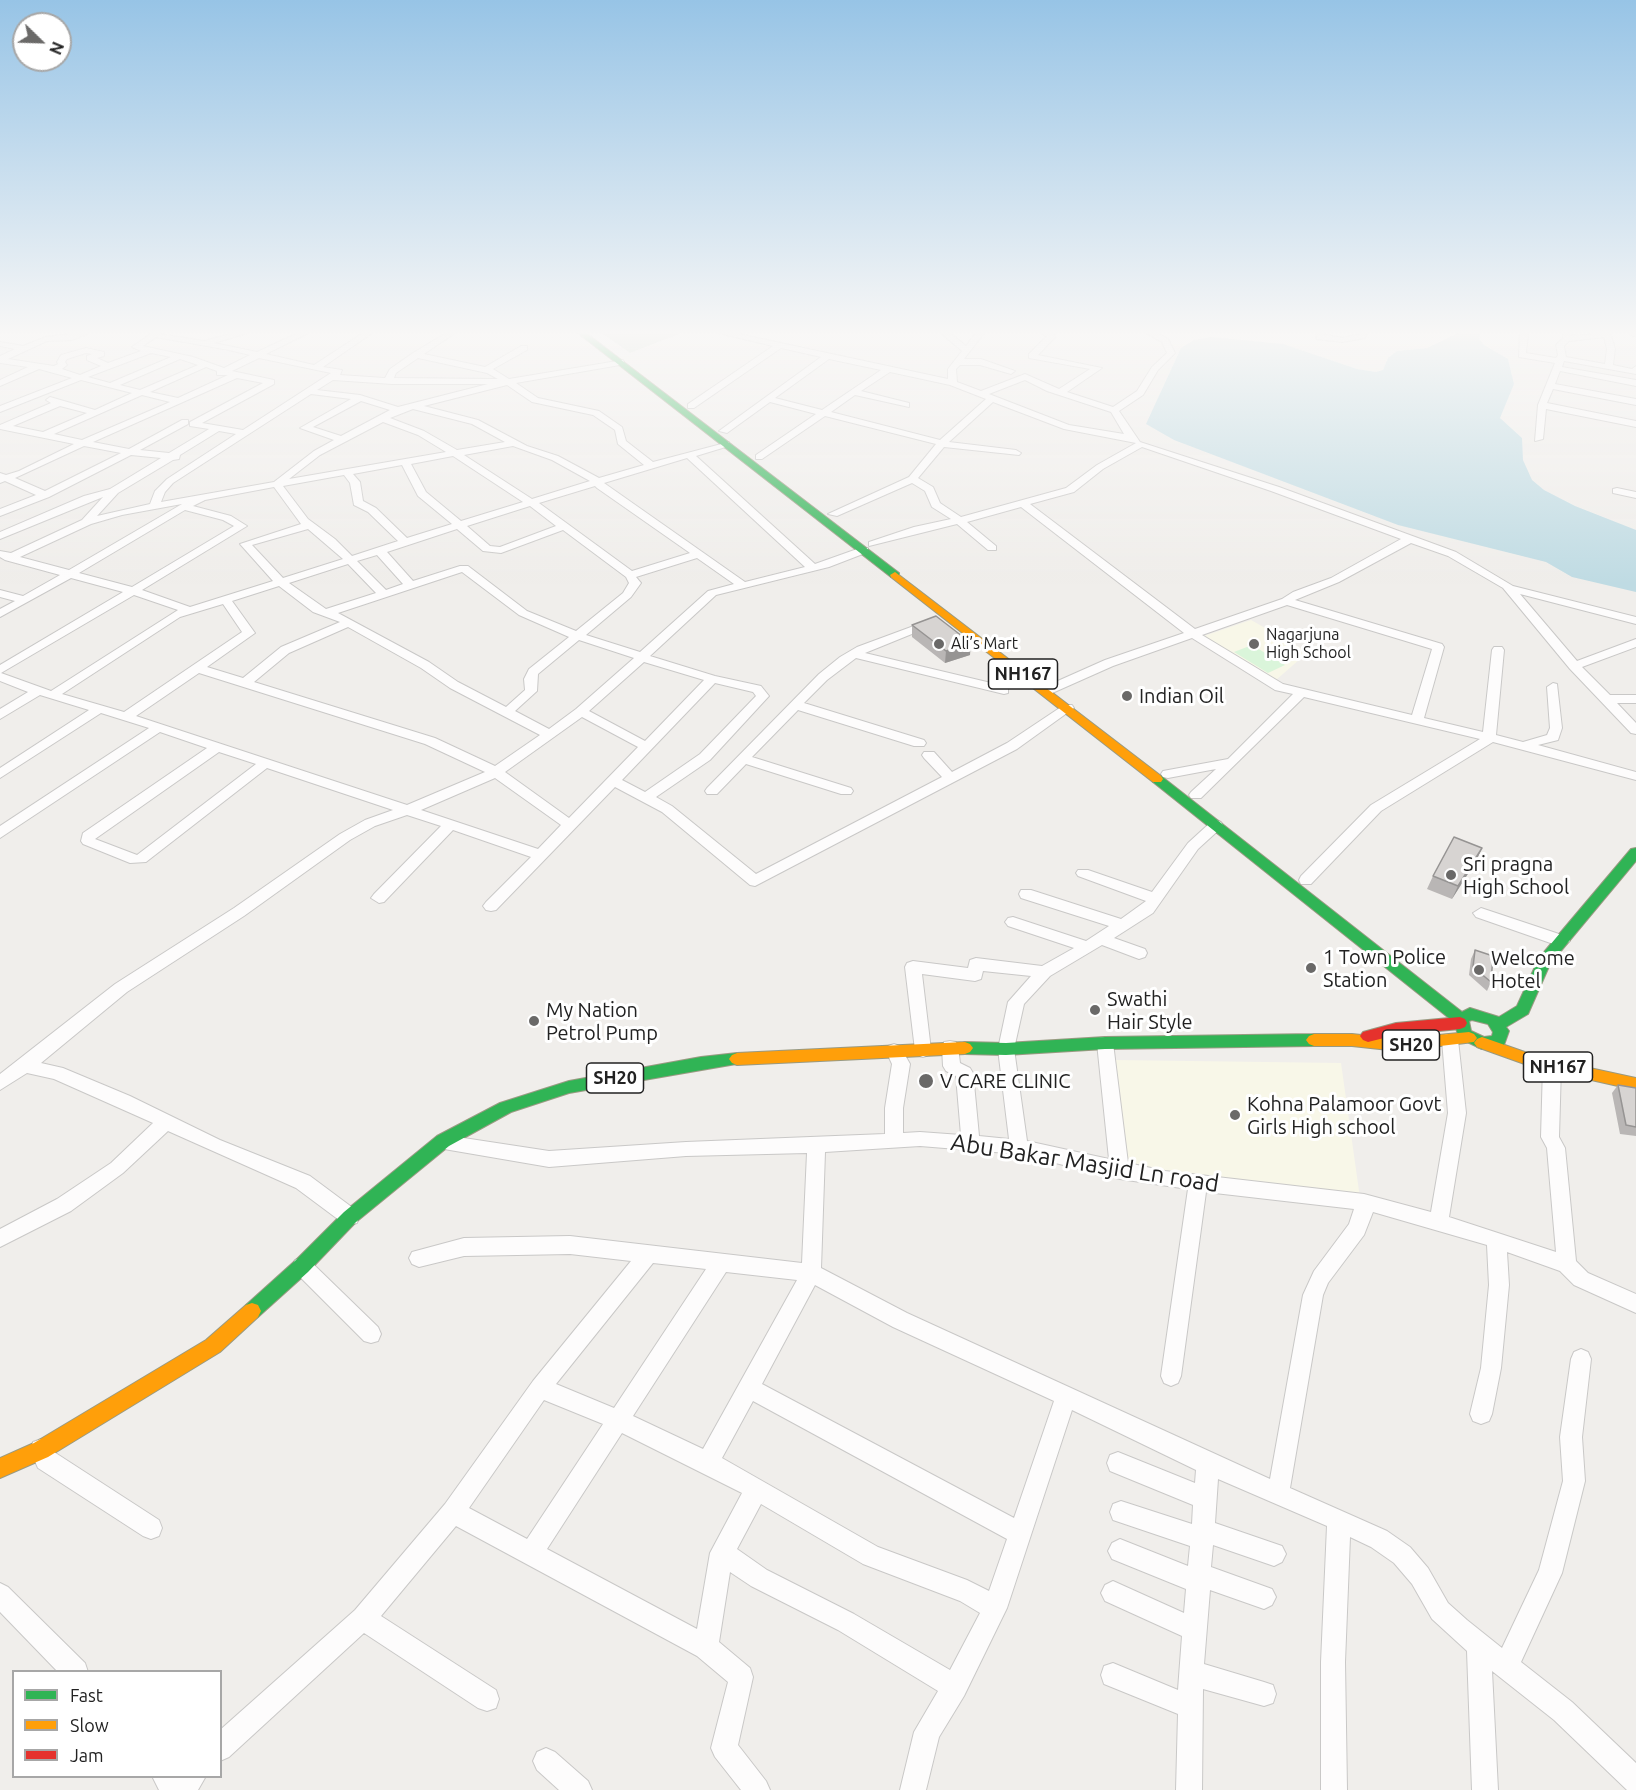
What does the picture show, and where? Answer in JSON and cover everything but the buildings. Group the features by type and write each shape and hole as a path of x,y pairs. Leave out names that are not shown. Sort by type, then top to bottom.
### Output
{"main road":[{"name":"NH167","path":"695,417 1306,880 1464,1019 1476,1041 1558,1060 1636,1084"},
{"name":"NH167","path":"702,417 725,438 759,457 833,514 947,617 1053,689 1068,708 1464,1019 1485,1016 1504,1032 1494,1043 1476,1041"},
{"path":"1504,1032 1522,1010 1544,962 1636,852"},
{"name":"SH20","path":"1352,1040 1396,1029 1464,1019"},
{"name":"SH20","path":"0,1468 41,1450 213,1346 302,1266 350,1217 443,1142 506,1107 569,1087 711,1062 950,1047 1006,1049 1105,1043 1352,1040 1398,1045 1450,1040 1476,1041"},
{"name":"NH167","path":"1558,1060 1636,1072"}],"street":[{"path":"1,427 26,417"},
{"path":"45,435 88,417"},
{"path":"2,478 146,417"},
{"path":"150,417 242,432"},
{"path":"1,512 45,495 202,417"},
{"path":"155,505 160,491 170,481 267,417"},
{"path":"326,417 305,428 340,439"},
{"path":"277,484 317,453 385,417"},
{"path":"454,417 475,422 515,443 555,458 596,482 744,586"},
{"path":"601,417 619,429 621,442 651,466"},
{"path":"54,694 176,615 596,482 689,455 725,438 750,417"},
{"path":"759,457 816,417"},
{"path":"835,417 942,443 1016,453"},
{"path":"833,514 912,478 967,417"},
{"path":"1041,417 1067,427 1137,441 1295,496 1452,554 1509,588 1636,621"},
{"path":"1119,417 1137,441"},
{"path":"1538,439 1541,417"},
{"path":"1599,417 1636,424"},
{"path":"382,418 421,433 532,503 630,575 635,583 627,595 533,672 530,679 531,691 508,711"},
{"path":"1,427 130,452 200,460"},
{"path":"0,536 88,498 114,491 218,428"},
{"path":"0,1083 25,1066 121,988 239,912 345,837 370,823 408,810 496,772 551,735 581,712 712,593 813,568 918,529 1070,490 1137,441"},
{"path":"0,563 6,556 87,522 155,505 515,443"},
{"path":"689,455 813,568"},
{"path":"405,462 422,494 486,549 493,551 565,526"},
{"path":"346,472 355,482 358,503 372,510 406,543"},
{"path":"2,478 45,495"},
{"path":"912,478 928,489 936,505 959,520 992,548"},
{"path":"277,484 309,525 350,560 384,594"},
{"path":"87,522 114,491"},
{"path":"1617,491 1636,495"},
{"path":"0,614 202,497"},
{"path":"1021,502 1193,634 1279,687 1417,719 1636,776"},
{"path":"0,670 242,526 227,518 184,507"},
{"path":"309,525 246,544 281,582 317,610 348,623 425,665 454,685 551,735"},
{"path":"1053,689 1109,663 1286,601 1297,594 1335,580 1410,539"},
{"path":"380,551 410,585"},
{"path":"630,575 700,554"},
{"path":"6,556 133,591 191,611"},
{"path":"326,613 464,568 523,613 578,636 712,679 757,689 763,696 705,757 647,797"},
{"path":"1509,588 1574,666 1636,730"},
{"path":"0,593 24,600"},
{"path":"127,716 249,633 225,600"},
{"path":"1286,601 1326,610 1438,647 1417,719"},
{"path":"712,791 823,677 854,654 947,617"},
{"path":"245,683 285,650 348,623"},
{"path":"1574,666 1636,643"},
{"path":"1489,739 1498,650"},
{"path":"854,654 1004,690"},
{"path":"197,668 430,741 496,772 570,825"},
{"path":"0,677 38,691 127,716 264,764 541,855"},
{"path":"491,906 712,679"},
{"path":"1521,746 1552,737 1556,728 1553,687"},
{"path":"0,715 38,691"},
{"path":"1196,795 1302,692"},
{"path":"1607,699 1636,699"},
{"path":"796,705 919,742"},
{"path":"0,774 100,708"},
{"path":"612,780 667,808 755,880 1012,746 1068,708"},
{"path":"581,712 647,747"},
{"path":"0,833 159,727"},
{"path":"1306,880 1376,808 1489,739"},
{"path":"216,747 88,836 88,841 135,860 141,859 264,764"},
{"path":"929,755 951,779"},
{"path":"744,759 846,791"},
{"path":"1167,774 1232,762"},
{"path":"379,898 451,825"},
{"path":"1019,1147 1006,1049 1016,1002 1044,972 1148,909 1193,846 1216,825"},
{"path":"1083,873 1155,899"},
{"path":"1026,894 1123,925"},
{"path":"1481,914 1562,941"},
{"path":"1013,922 1139,953"},
{"path":"923,1050 913,967 975,975 976,964 1044,972"},
{"path":"1439,1221 1457,1113 1450,1040"},
{"path":"1105,1043 1120,1171"},
{"path":"950,1047 952,1066 964,1073 971,1143"},
{"path":"894,1051 901,1064 894,1108 894,1142"},
{"path":"1558,1060 1551,1137 1556,1148 1567,1264"},
{"path":"25,1066 57,1073 214,1145 303,1182 350,1217"},
{"path":"0,1239 64,1205 117,1168 166,1122"},
{"name":"Abu Bakar Masjid Ln road","path":"443,1142 549,1158 894,1142 920,1138 1019,1147 1120,1171 1165,1179 1364,1202 1439,1221 1567,1264 1581,1279 1636,1304"},
{"path":"707,1464 811,1273 816,1144"},
{"path":"1171,1376 1198,1182"},
{"path":"1278,1495 1313,1295 1321,1277 1357,1229 1363,1214 1364,1202"},
{"path":"1480,1414 1491,1368 1499,1285 1497,1240"},
{"path":"419,1258 464,1247 499,1244 570,1245 811,1273 900,1320 1208,1464 1379,1539 1402,1555 1420,1576 1440,1611 1479,1646 1563,1711 1636,1781"},
{"path":"222,1746 363,1618 453,1512 540,1388 648,1255"},
{"path":"531,1553 620,1421 721,1263"},
{"path":"302,1266 371,1334"},
{"path":"1506,1666 1550,1573 1574,1481 1570,1437 1581,1359"},
{"path":"540,1388 620,1421 757,1489 871,1556 967,1592 995,1608"},
{"path":"748,1388 1020,1534"},
{"path":"913,1790 927,1732 955,1688 995,1608 1066,1396"},
{"path":"41,1450 46,1460 151,1528"},
{"path":"1118,1463 1206,1499"},
{"path":"1189,1790 1191,1673 1208,1464"},
{"path":"706,1647 722,1553 757,1489"},
{"path":"453,1512 706,1647 741,1677 724,1748 757,1790"},
{"path":"1121,1512 1274,1554"},
{"path":"1334,1790 1333,1662 1339,1520"},
{"path":"1120,1551 1200,1579 1264,1597"},
{"path":"722,1553 759,1578 846,1622 955,1688"},
{"path":"1113,1593 1195,1630"},
{"path":"0,1595 75,1670"},
{"path":"363,1618 487,1699"},
{"path":"1479,1646 1485,1790"},
{"path":"1191,1673 1264,1694"},
{"path":"1113,1675 1190,1707"},
{"path":"546,1761 579,1790"},
{"path":"180,1790 191,1778"}],"shaded area":[{"name":"Nagarjuna High School","path":"1251,620 1308,652 1276,680 1201,637"},
{"name":"Kohna Palamoor Govt Girls High school","path":"1114,1060 1341,1063 1360,1198 1127,1167"}],"green space":[{"path":"1252,645 1285,665 1268,673 1234,652"}],"water":[{"path":"1149,417 1501,417 1522,438 1523,460 1532,480 1544,490 1575,506 1636,530 1636,592 1572,577 1546,562 1398,525 1174,440 1146,424"}],"traffic: fast":[{"path":"690,417 895,575"},
{"path":"1157,779 1461,1019"},
{"path":"1498,1025 1523,1010 1544,962 1636,852"},
{"path":"1470,1014 1493,1020 1501,1031 1499,1041 1482,1043 1464,1034 1461,1019 1470,1014"},
{"path":"965,1048 1006,1049 1105,1043 1314,1040"},
{"path":"252,1311 302,1266 350,1217 443,1141 506,1107 569,1087 701,1063 737,1059"}],"traffic: slow":[{"path":"895,575 1157,779"},
{"path":"1314,1040 1352,1040 1398,1045 1469,1038"},
{"path":"1482,1043 1538,1063 1636,1084"},
{"path":"737,1059 965,1048"},
{"path":"0,1468 41,1450 213,1346 252,1311"}],"traffic: jam":[{"path":"1368,1036 1396,1029 1460,1023"}],"place":[{"name":"Ali’s Mart","path":"939,644"},
{"name":"Nagarjuna High School","path":"1254,644"},
{"name":"Indian Oil","path":"1127,696"},
{"name":"Sri pragna High School","path":"1451,875"},
{"name":"1 Town Police Station","path":"1311,968"},
{"name":"Welcome Hotel","path":"1479,970"},
{"name":"Swathi Hair Style","path":"1095,1010"},
{"name":"My Nation Petrol Pump","path":"534,1021"},
{"name":"V CARE CLINIC","path":"926,1081"},
{"name":"Kohna Palamoor Govt Girls High school","path":"1235,1115"}]}
